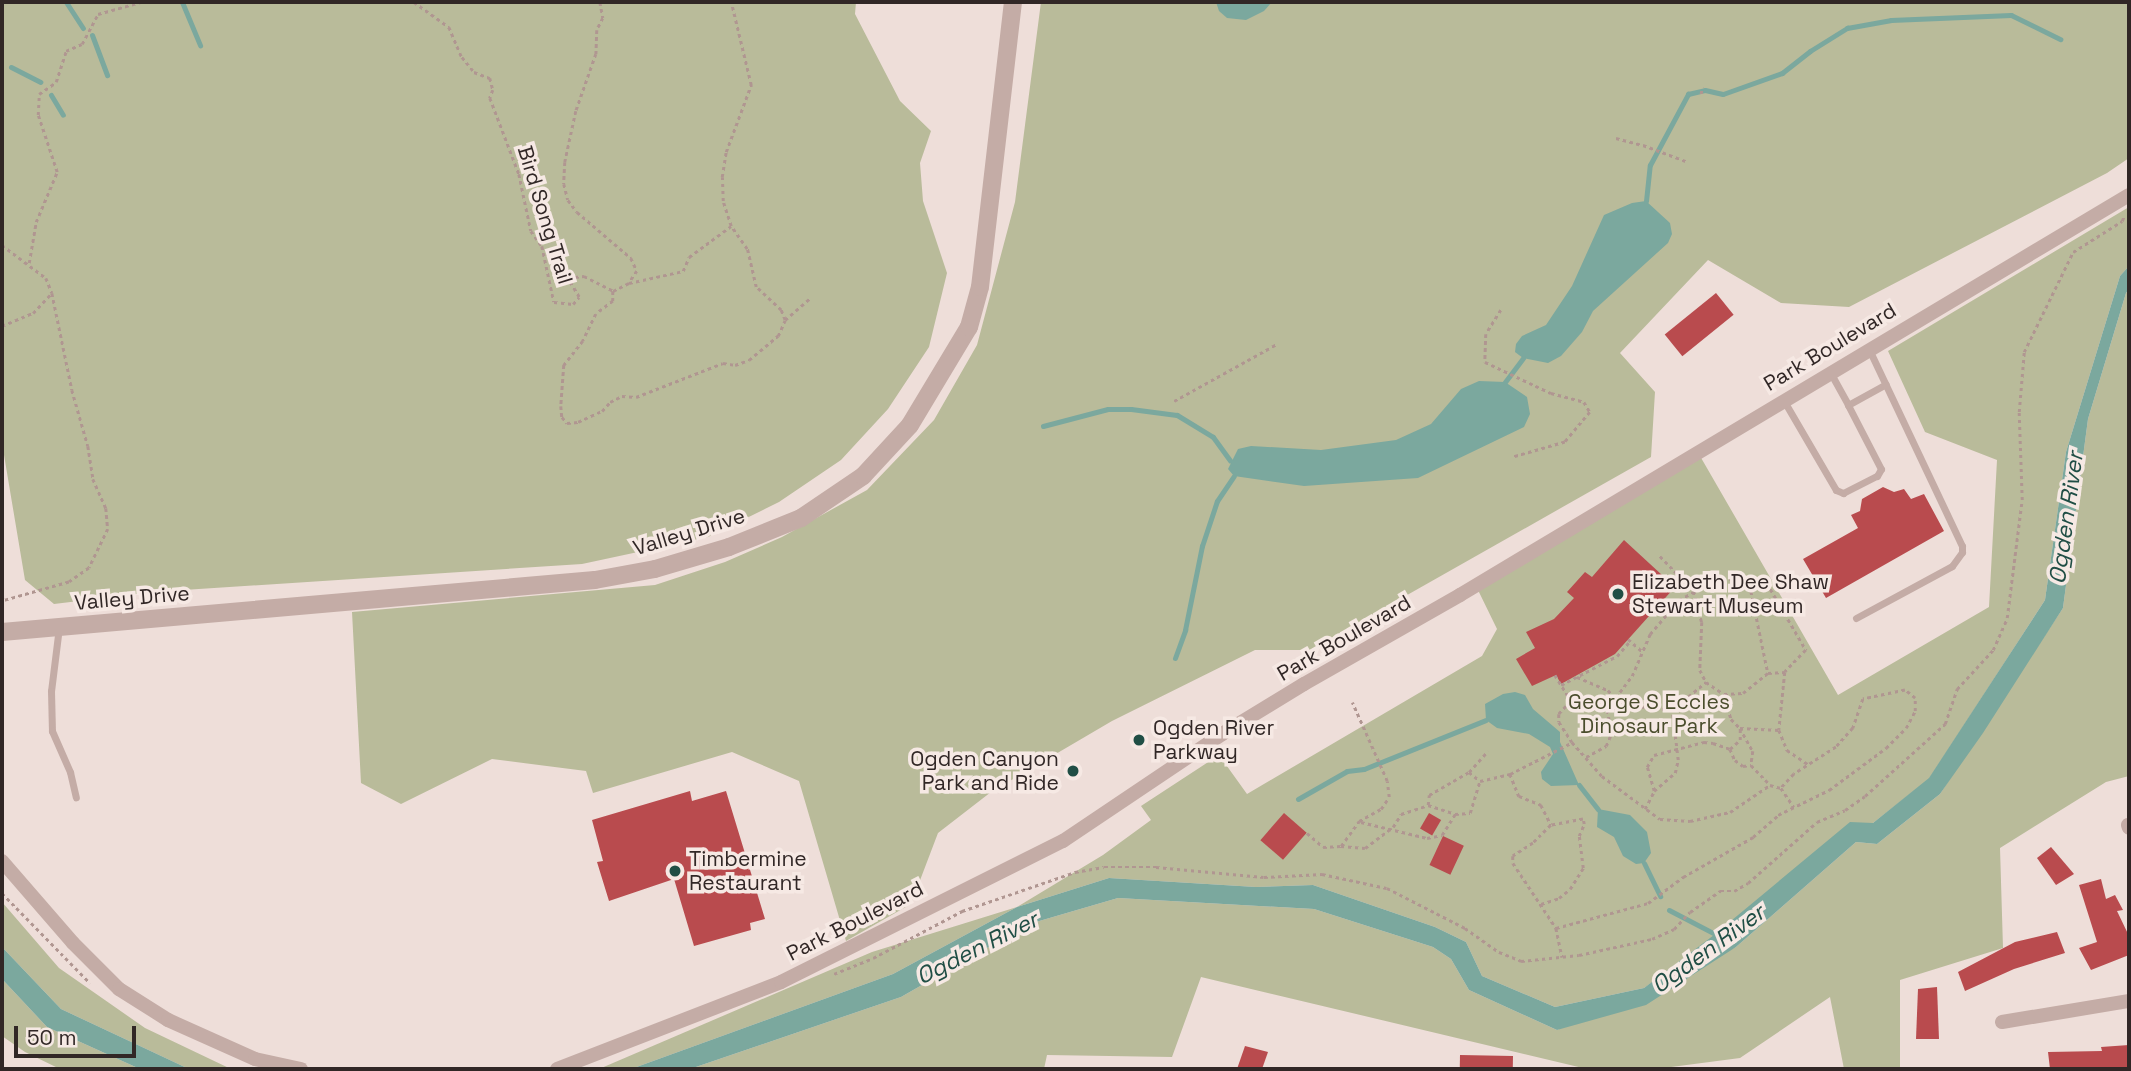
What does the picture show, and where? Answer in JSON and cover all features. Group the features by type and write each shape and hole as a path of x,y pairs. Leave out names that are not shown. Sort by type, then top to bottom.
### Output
{"street":[{"name":"Valley Drive","path":"2,632 595,580 655,569 729,547 802,518 863,476 910,425 969,327 980,287 1013,2"},
{"name":"Park Boulevard","path":"557,1069 780,982 1063,841 1243,721 1611,505 1783,399 2128,202"},
{"path":"2,861 73,943 119,989 168,1020 255,1059 301,1069"},
{"path":"2002,1022 2129,1001"}],"lane":[{"path":"1856,618 1952,566 1962,552 1869,349"},
{"path":"1783,399 1836,490 1843,493 1877,476 1881,469 1830,372"},
{"path":"1848,405 1886,384"},
{"path":"59,627 51,691 52,731 70,772 76,797"}],"path":[{"path":"29,263 36,222 57,172 38,115 39,94 56,82 66,51 82,44 98,14 141,2"},
{"name":"Bird Song Trail","path":"414,2 449,27 462,57 474,72 489,78 493,90 490,98 519,174 531,231 542,246 555,302 573,304 579,297 568,279 575,276 584,276 613,291"},
{"path":"600,2 603,18 597,30 596,54 576,111 565,162 564,184 568,200 577,212 631,258 637,271 629,283"},
{"path":"731,2 751,85 726,152 722,177 723,201 731,226 747,249 756,287 782,310 785,320"},
{"path":"1701,94 1702,87"},
{"path":"1616,138 1688,162"},
{"path":"962,911 1074,872 1104,867 1156,867 1264,877 1322,874 1387,888 1465,928 1510,958 1536,961 1562,957 1652,939 1674,929 1690,912 1720,891 1734,891 1748,883 1817,822 1845,810 1865,796 1944,724 1957,689 1993,650 2007,618 2022,500 2019,412 2024,352 2073,252 2122,221 2128,202"},
{"path":"731,226 690,257 683,271 629,283 613,291 613,301 596,314 583,341 564,365 561,405 562,417 567,423 578,422 602,411 610,402 622,396 636,397 723,363 735,365 749,360 778,336 785,320 809,299"},
{"path":"2,245 46,278 52,293 72,390 88,446 93,479 106,508 108,529 89,568 69,582 2,601"},
{"path":"2,326 33,313 52,293"},
{"path":"1501,310 1486,334 1485,362 1551,393 1584,402 1590,412 1565,443 1513,457"},
{"path":"1174,401 1278,344"},
{"path":"1660,556 1694,591 1702,622 1700,670 1706,682 1724,694 1743,693 1768,673 1785,672"},
{"path":"1586,757 1606,746 1611,734 1607,709 1632,676 1650,634 1671,609 1694,591 1726,578 1742,583 1767,583 1806,650 1785,672 1779,730 1787,750 1808,764"},
{"path":"1742,583 1751,591 1768,673"},
{"path":"1561,685 1617,656 1629,640 1642,651"},
{"path":"1555,675 1571,701 1607,709 1620,704 1672,710 1706,682"},
{"path":"1576,677 1589,685 1608,690 1620,704"},
{"path":"1556,928 1648,903 1754,837 1778,815 1829,790 1886,748 1906,728 1915,711 1915,698 1905,690 1873,694 1863,699 1853,728 1836,747 1808,764 1781,788"},
{"path":"1724,694 1726,709 1753,751 1751,765"},
{"path":"1571,701 1559,714 1559,722 1572,742 1602,776 1660,819 1706,819 1730,812 1770,785"},
{"path":"1341,846 1359,821 1381,809 1388,797 1379,760 1352,702"},
{"path":"1645,809 1654,791 1675,774 1678,749 1672,710"},
{"path":"1740,728 1779,730"},
{"path":"1740,728 1740,740"},
{"path":"1730,749 1744,735"},
{"path":"1480,781 1510,774 1546,752 1572,742"},
{"path":"1654,791 1648,760 1659,751 1704,742 1730,749"},
{"path":"1730,749 1735,760 1743,766 1751,765"},
{"path":"1428,805 1429,794 1469,772 1488,751"},
{"path":"1751,765 1770,785 1781,788 1794,807"},
{"path":"1469,772 1480,781"},
{"path":"1510,774 1519,796 1541,805 1550,825"},
{"path":"1307,833 1323,848 1365,848 1394,827 1401,814 1428,805 1455,814 1470,813 1480,781"},
{"path":"1359,821 1394,827 1413,836 1442,835 1455,814"},
{"path":"1541,904 1559,898 1570,889 1584,862 1579,836 1583,820 1550,825 1533,843 1513,856 1513,863 1556,928 1562,957"}],"green space":[{"path":"2,2 856,2 855,14 900,101 931,131 920,163 923,201 947,273 929,347 888,409 841,460 779,502 708,537 582,564 153,592 54,604 25,580 2,443"},
{"path":"1041,2 2129,2 2129,158 2107,173 1849,307 1781,303 1708,260 1620,353 1655,392 1651,457 1310,650 1255,650 1112,721 991,792 938,833 911,904 846,941 799,781 732,752 593,793 586,771 492,759 401,804 361,783 352,612 655,585 725,562 782,537 867,490 934,420 977,345 1015,202"},
{"name":"George S Eccles Dinosaur Park","path":"2129,207 2129,266 2120,276 2066,452 2045,600 1929,779 1873,823 1644,988 1555,1007 1482,976 1466,942 1435,927 1313,885 1256,887 1109,878 1017,907 1103,855 1151,820 1141,806 1219,755 1247,794 1482,656 1497,629 1477,588 1700,456 1838,695 1989,607 1997,460 1925,432 1888,351"},
{"path":"2129,289 2129,776 2106,782 2000,848 2003,948 1900,980 1900,1069 1844,1069 1830,997 1740,1058 1656,1069 1587,1069 1201,977 1172,1057 1047,1055 1044,1069 690,1069 901,997 1029,924 1118,898 1314,909 1433,947 1451,959 1469,990 1557,1030 1736,947 1856,842 1877,844 1940,794 2063,608 2088,419"},
{"path":"2,902 59,968 145,1028 231,1069 189,1069 61,1009 2,947"},
{"path":"1017,907 893,974 631,1069 599,1069 872,952"},
{"path":"2,979 47,1027 140,1069 60,1069 25,1052 2,1036"}],"water":[{"path":"1216,2 1272,2 1264,11 1246,20 1227,18 1219,11"},
{"path":"1646,201 1670,223 1672,234 1668,243 1593,311 1582,332 1561,356 1548,363 1523,358 1515,352 1516,344 1522,336 1546,325 1572,286 1604,215 1632,203"},
{"name":"Ogden River","path":"2129,266 2129,289 2088,419 2063,608 1983,733 1940,794 1877,844 1856,842 1736,947 1646,1005 1557,1030 1469,990 1451,959 1433,947 1314,909 1118,898 1029,924 901,997 690,1069 631,1069 893,974 1017,907 1109,878 1256,887 1313,885 1435,927 1466,942 1482,976 1555,1007 1644,988 1714,935 1850,822 1873,823 1929,778 2045,600 2066,452 2120,276"},
{"path":"1479,381 1505,382 1527,397 1530,414 1524,427 1418,478 1304,486 1234,476 1228,469 1238,449 1251,446 1321,450 1396,440 1431,424 1461,389"},
{"path":"1515,692 1525,695 1533,709 1560,732 1560,742 1579,785 1551,786 1542,779 1541,772 1553,754 1550,747 1529,734 1497,728 1486,720 1485,704 1503,694"},
{"path":"1598,809 1630,815 1647,832 1651,853 1644,863 1636,864 1623,856 1614,837 1597,827"},
{"path":"2,947 61,1009 189,1069 140,1069 47,1027 2,979"}],"building":[{"path":"1716,293 1734,315 1682,356 1665,335"},
{"path":"1883,487 1894,492 1904,489 1911,499 1924,494 1944,531 1826,598 1803,559 1858,528 1851,515 1860,511 1862,499"},
{"path":"1624,540 1675,587 1615,654 1561,684 1556,675 1532,686 1516,659 1535,648 1526,632 1554,619 1574,598 1567,592 1585,572 1592,577"},
{"name":"Timbermine Restaurant","path":"690,791 692,801 726,791 765,919 750,923 751,930 694,946 674,879 609,901 597,862 603,861 592,820"},
{"path":"1284,813 1307,833 1283,860 1260,840"},
{"path":"1429,813 1441,820 1432,836 1420,829"},
{"path":"1443,836 1464,846 1450,875 1429,865"},
{"path":"2051,847 2074,874 2056,885 2037,858"},
{"path":"2101,879 2106,899 2115,895 2123,910 2117,911 2129,936 2129,955 2091,970 2079,948 2097,942 2079,885"},
{"path":"2057,932 2065,953 2014,969 1965,991 1958,972 2015,942"},
{"path":"1937,987 1939,1039 1916,1039 1918,989"},
{"path":"2129,1045 2129,1067 2050,1069 2048,1052 2102,1051 2101,1047"},
{"path":"1245,1046 1268,1052 1262,1069 1237,1069"},
{"path":"1460,1055 1513,1056 1513,1069 1460,1069"}],"waterway":[{"path":"66,2 83,28"},
{"path":"182,2 200,45"},
{"path":"1646,201 1650,165 1688,94 1705,90 1723,94 1782,73 1810,51 1847,28 1891,20 2011,15 2060,39"},
{"path":"92,35 107,75"},
{"path":"11,67 40,82"},
{"path":"51,95 63,115"},
{"path":"1505,382 1523,358"},
{"path":"1043,426 1108,409 1177,415 1213,437 1230,460"},
{"path":"1175,658 1185,630 1202,546 1217,501 1234,476"},
{"path":"1298,799 1347,771 1364,769 1486,720"},
{"path":"1579,785 1598,809"},
{"path":"1644,863 1660,896"},
{"path":"1669,910 1719,936"}],"place":[{"name":"Elizabeth Dee Shaw Stewart Museum","path":"1618,594"},
{"name":"Ogden River Parkway","path":"1139,740"},
{"name":"Ogden Canyon Park and Ride","path":"1073,771"},
{"name":"Timbermine Restaurant","path":"675,871"}]}
